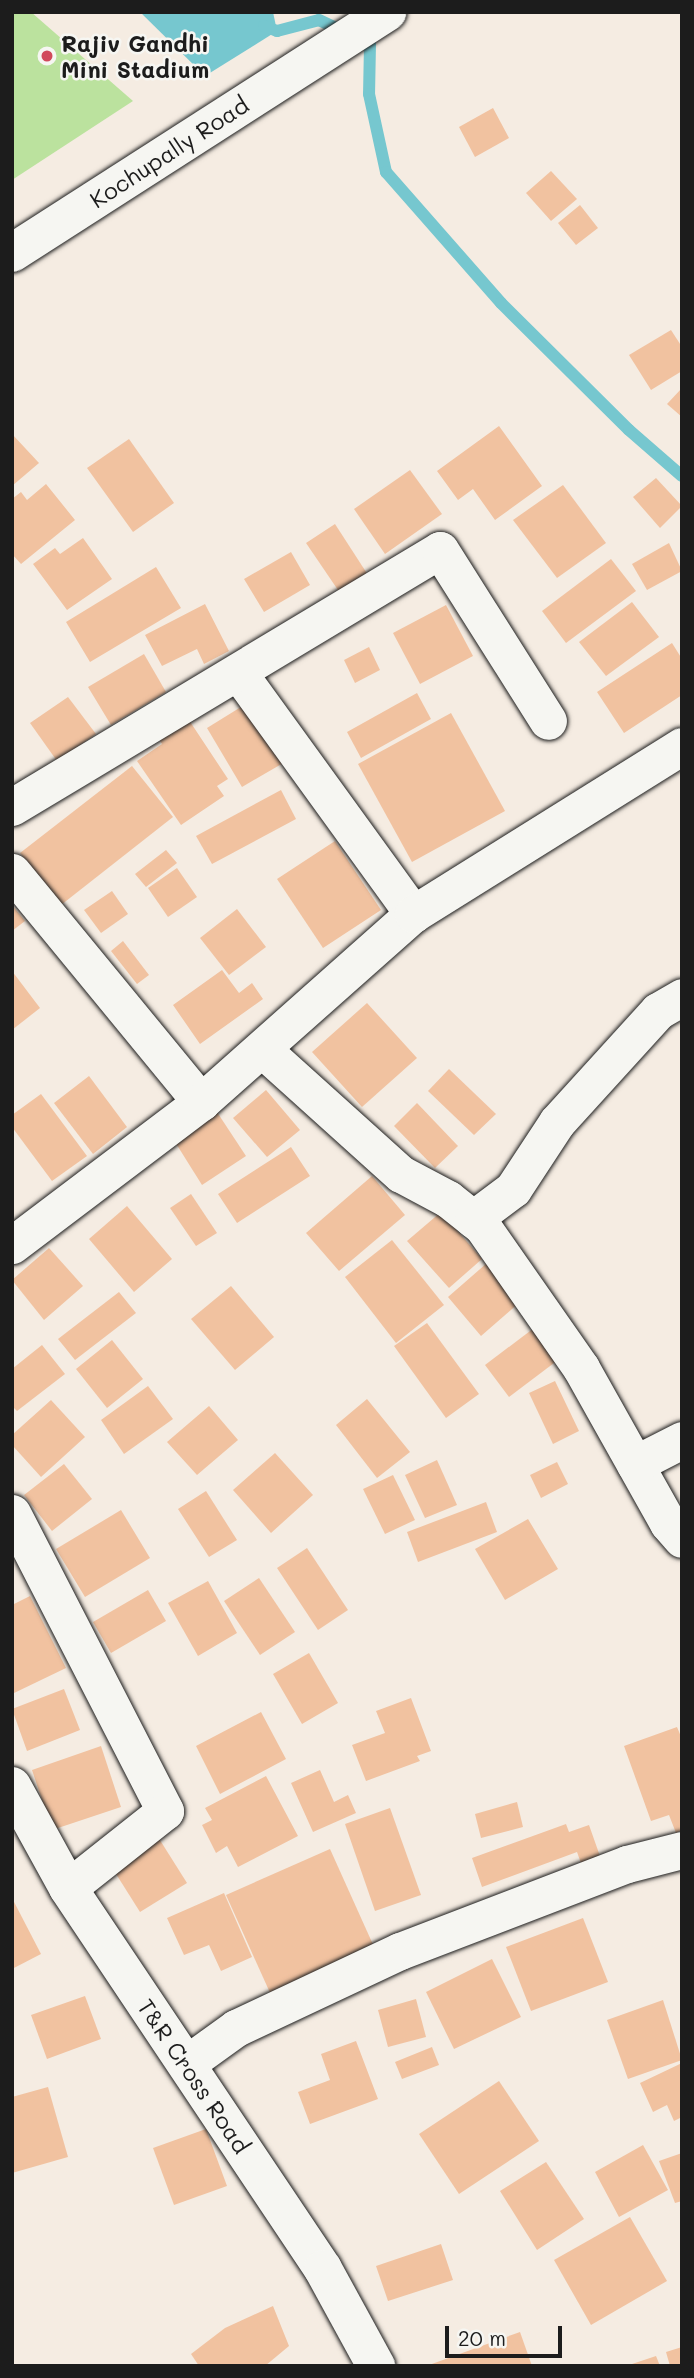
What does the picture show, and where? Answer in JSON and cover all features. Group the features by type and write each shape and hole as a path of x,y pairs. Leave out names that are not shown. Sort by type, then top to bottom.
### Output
{"street":[{"name":"Kochupally Road","path":"12,253 387,12"},
{"path":"12,807 440,550 548,721"},
{"path":"238,672 413,914"},
{"path":"12,1245 201,1102 413,914 682,746"},
{"path":"12,872 201,1102"},
{"path":"473,1219 513,1189 557,1122 658,1011 682,997"},
{"path":"262,1049 401,1174 436,1191 473,1219 581,1368 635,1464 682,1539"},
{"path":"635,1464 682,1440"},
{"path":"12,1513 165,1811 68,1888"},
{"name":"T&R Cross Road","path":"12,1786 68,1888 323,2269 376,2366"},
{"path":"186,2064 236,2028 400,1951 627,1864 682,1850"}],"green space":[{"name":"Rajiv Gandhi Mini Stadium","path":"12,12 31,12 133,101 12,180"}],"water":[{"path":"140,12 273,12 277,31 205,76"}],"building":[{"path":"493,108 509,138 475,157 459,127"},
{"path":"551,171 577,199 551,221 526,193"},
{"path":"580,205 598,228 576,245 558,223"},
{"path":"671,330 682,347 682,371 651,390 629,355"},
{"path":"682,388 682,417 667,404"},
{"path":"499,426 542,486 495,520 473,489 458,500 437,471"},
{"path":"12,434 39,463 12,486"},
{"path":"129,439 174,503 133,532 87,468"},
{"path":"410,470 442,514 385,554 354,509"},
{"path":"656,478 682,506 660,528 633,497"},
{"path":"46,484 75,520 21,564 12,554 12,499 21,492 27,500"},
{"path":"563,485 606,543 557,578 513,520"},
{"path":"335,524 368,575 340,593 306,543"},
{"path":"83,538 112,579 67,610 33,564 55,548 60,554"},
{"path":"669,543 682,571 647,590 632,564"},
{"path":"291,552 310,585 264,612 244,579"},
{"path":"611,559 636,591 566,643 542,611"},
{"path":"156,567 181,608 90,662 66,622"},
{"path":"632,602 659,637 606,676 579,642"},
{"path":"205,604 229,651 204,664 197,649 162,666 145,635"},
{"path":"446,605 473,656 420,684 393,633"},
{"path":"672,643 682,659 682,695 624,733 597,692"},
{"path":"369,647 380,670 355,683 344,660"},
{"path":"144,654 166,692 111,725 88,687"},
{"path":"417,693 431,719 361,758 347,732"},
{"path":"68,697 96,734 57,761 30,723"},
{"path":"249,702 285,762 242,787 207,728"},
{"path":"183,711 228,779 217,786 224,796 181,825 137,761 162,744 154,731"},
{"path":"451,713 505,811 412,862 358,764"},
{"path":"132,766 173,817 61,905 20,853"},
{"path":"281,790 296,819 212,864 196,836"},
{"path":"335,841 381,910 323,948 277,879"},
{"path":"166,850 177,863 146,887 135,874"},
{"path":"177,868 197,897 168,917 148,888"},
{"path":"112,891 128,914 101,933 84,910"},
{"path":"12,905 25,921 12,931"},
{"path":"237,909 266,947 229,975 200,938"},
{"path":"123,941 149,975 137,984 111,951"},
{"path":"222,970 239,993 252,983 263,999 200,1044 173,1005"},
{"path":"12,971 40,1008 12,1030"},
{"path":"367,1003 417,1058 362,1107 312,1052"},
{"path":"449,1069 496,1114 474,1135 428,1091"},
{"path":"89,1076 127,1127 93,1154 54,1103"},
{"path":"266,1090 300,1130 267,1157 233,1118"},
{"path":"41,1094 87,1156 52,1181 12,1127 12,1115"},
{"path":"417,1103 458,1146 435,1168 394,1126"},
{"path":"213,1106 246,1156 202,1185 170,1134"},
{"path":"291,1147 310,1176 237,1223 218,1194"},
{"path":"372,1176 405,1215 339,1271 306,1233"},
{"path":"191,1194 217,1233 196,1246 170,1208"},
{"path":"127,1206 172,1259 134,1292 89,1239"},
{"path":"441,1212 482,1259 449,1288 407,1241"},
{"path":"392,1240 444,1305 396,1343 345,1277"},
{"path":"49,1248 83,1286 44,1320 12,1280"},
{"path":"487,1263 520,1302 481,1336 448,1297"},
{"path":"231,1286 274,1337 235,1370 191,1319"},
{"path":"119,1292 136,1313 75,1360 58,1339"},
{"path":"427,1323 479,1394 446,1418 394,1346"},
{"path":"534,1328 558,1360 509,1397 485,1365"},
{"path":"112,1340 143,1379 107,1408 76,1369"},
{"path":"42,1345 65,1374 17,1411 12,1406 12,1369"},
{"path":"555,1381 579,1431 553,1444 529,1393"},
{"path":"148,1386 173,1419 124,1454 101,1420"},
{"path":"367,1399 410,1452 377,1478 336,1425"},
{"path":"51,1400 85,1437 41,1477 12,1445 12,1435"},
{"path":"209,1406 238,1440 197,1475 167,1442"},
{"path":"275,1453 313,1495 271,1533 233,1490"},
{"path":"437,1460 457,1505 425,1518 405,1475"},
{"path":"557,1462 568,1484 541,1498 530,1475"},
{"path":"64,1464 92,1499 52,1531 24,1495"},
{"path":"393,1475 415,1520 385,1534 363,1489"},
{"path":"206,1491 237,1540 209,1557 178,1509"},
{"path":"486,1502 497,1532 418,1562 407,1532"},
{"path":"121,1510 150,1558 85,1597 56,1549"},
{"path":"528,1519 558,1569 505,1600 475,1549"},
{"path":"307,1548 348,1610 318,1630 277,1568"},
{"path":"259,1578 295,1632 260,1655 224,1601"},
{"path":"208,1581 237,1633 198,1656 168,1603"},
{"path":"148,1590 166,1621 111,1653 93,1622"},
{"path":"30,1596 66,1668 12,1694 12,1605"},
{"path":"309,1653 338,1703 302,1724 273,1674"},
{"path":"64,1689 80,1730 27,1751 12,1709"},
{"path":"411,1698 431,1751 417,1756 420,1761 366,1781 352,1745 385,1733 376,1711"},
{"path":"261,1712 286,1759 220,1794 196,1746"},
{"path":"677,1727 682,1739 682,1830 676,1833 669,1815 651,1821 624,1746"},
{"path":"101,1746 121,1807 52,1830 32,1770"},
{"path":"320,1770 334,1802 348,1795 356,1813 313,1832 291,1783"},
{"path":"266,1776 298,1836 238,1867 227,1846 216,1853 202,1825 212,1820 205,1808"},
{"path":"517,1802 523,1827 481,1838 475,1814"},
{"path":"390,1808 421,1895 375,1911 345,1824"},
{"path":"566,1824 569,1832 589,1825 601,1859 582,1866 577,1852 482,1887 472,1858"},
{"path":"158,1837 187,1883 140,1912 111,1866"},
{"path":"330,1849 375,1949 271,1995 226,1895"},
{"path":"224,1893 252,1957 221,1971 209,1945 184,1955 167,1918"},
{"path":"12,1898 41,1954 12,1969"},
{"path":"583,1918 608,1982 531,2011 506,1947"},
{"path":"492,1959 521,2017 454,2049 426,1992"},
{"path":"85,1996 101,2039 47,2059 31,2015"},
{"path":"416,1999 426,2037 388,2047 378,2010"},
{"path":"663,2000 682,2060 628,2079 607,2020"},
{"path":"356,2041 378,2099 310,2124 298,2092 330,2080 321,2054"},
{"path":"432,2047 439,2065 402,2079 395,2062"},
{"path":"682,2063 682,2117 674,2121 667,2105 653,2112 640,2083"},
{"path":"499,2081 539,2141 459,2194 419,2134"},
{"path":"48,2087 68,2157 12,2173 12,2097"},
{"path":"206,2129 227,2186 174,2205 153,2148"},
{"path":"643,2145 668,2190 619,2217 595,2172"},
{"path":"682,2153 682,2201 675,2203 659,2161"},
{"path":"546,2162 584,2219 537,2250 500,2191"},
{"path":"630,2217 667,2281 591,2325 554,2260"},
{"path":"441,2244 453,2280 388,2301 376,2266"},
{"path":"273,2306 289,2346 265,2366 199,2366 191,2354 225,2328"},
{"path":"520,2332 532,2366 429,2366 429,2365"},
{"path":"682,2347 682,2366 670,2366 666,2352"},
{"path":"656,2356 660,2366 629,2366 629,2365"}],"waterway":[{"path":"264,26 277,31 319,20 370,44 369,94 386,172 501,303 629,430 682,476"}],"place":[{"name":"Rajiv Gandhi Mini Stadium","path":"47,56"}]}
